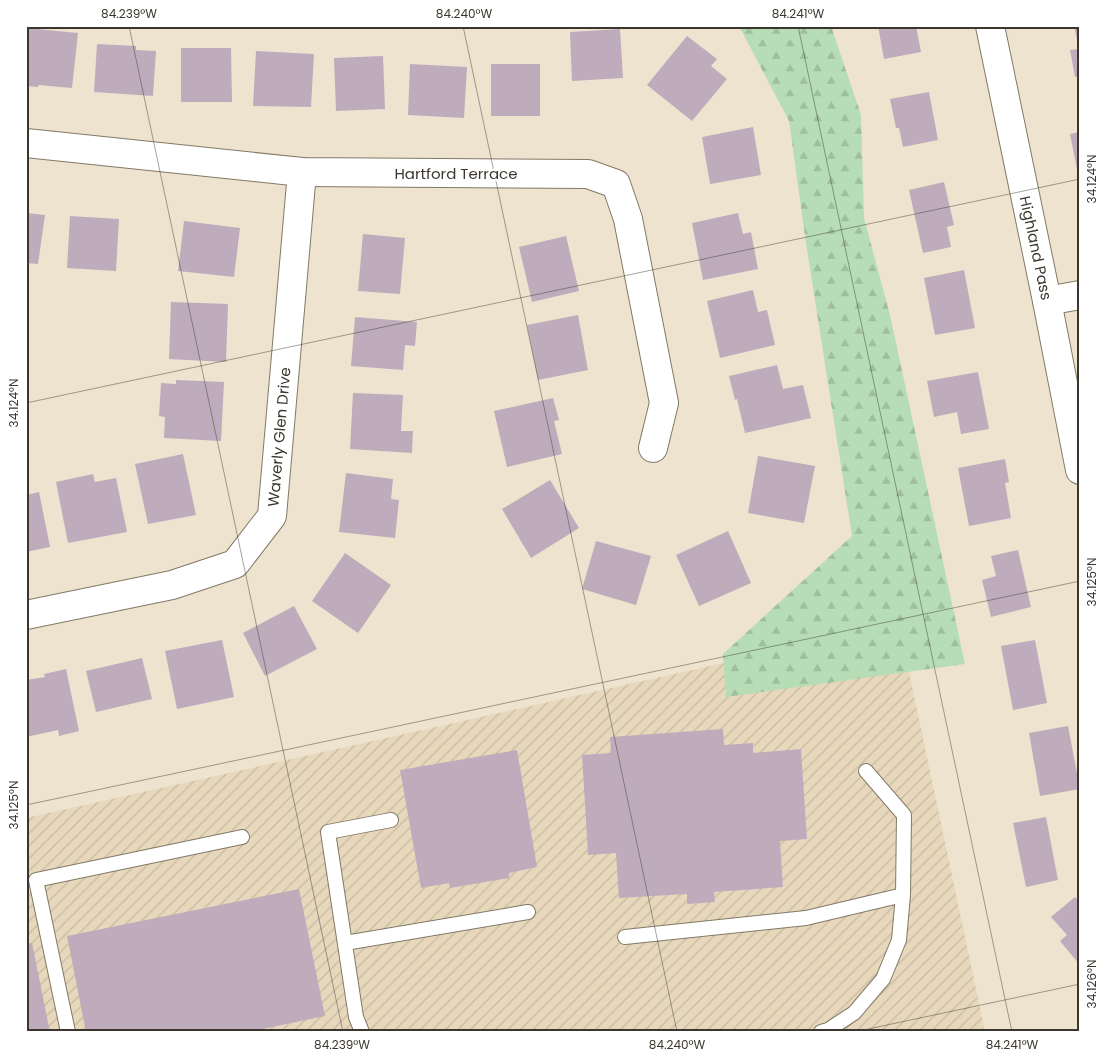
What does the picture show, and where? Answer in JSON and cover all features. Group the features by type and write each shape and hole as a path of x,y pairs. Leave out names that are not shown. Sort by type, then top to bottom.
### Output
{"street":[{"name":"Highland Pass","path":"990,26 1080,470"},
{"name":"Hartford Terrace","path":"26,143 302,172 588,174 616,184 628,219 664,403 654,448"},
{"name":"Waverly Glen Drive","path":"26,615 172,584 234,564 272,516 302,172"},
{"path":"1047,301 1080,295"}],"lane":[{"path":"821,1032 828,1030 854,1013 883,979 898,940 904,895 904,816 866,771"},
{"path":"362,1032 356,1017 328,832 391,820"},
{"path":"68,1032 31,881 242,837"},
{"path":"625,937 806,918 904,895"},
{"path":"345,943 528,912"}],"shaded area":[{"path":"899,624 985,1032 26,1032 26,818"}],"green space":[{"path":"739,26 831,26 861,115 864,218 890,315 965,664 726,697 723,654 852,536 806,243 789,121"}],"building":[{"path":"878,26 916,26 921,52 884,59"},
{"path":"1074,26 1080,26 1080,76 1075,77 1070,50 1079,49"},
{"path":"26,28 78,33 72,88 39,85 38,87 26,86"},
{"path":"620,29 623,78 572,81 570,32"},
{"path":"687,36 717,59 711,66 727,79 692,121 647,85"},
{"path":"97,44 136,46 136,50 156,51 153,96 94,92"},
{"path":"181,48 231,48 232,102 181,102"},
{"path":"256,51 314,54 311,107 253,106"},
{"path":"383,56 385,109 336,111 334,58"},
{"path":"410,64 467,67 464,118 408,115"},
{"path":"491,64 540,64 540,116 491,116"},
{"path":"929,92 938,140 903,147 899,128 896,128 890,99"},
{"path":"753,127 761,175 710,184 702,137"},
{"path":"1080,132 1080,180 1079,180 1070,134"},
{"path":"944,182 954,225 947,227 951,247 923,253 909,190"},
{"path":"26,213 45,215 38,264 26,263"},
{"path":"738,213 743,234 751,232 758,269 703,280 692,223"},
{"path":"70,216 119,219 116,271 67,268"},
{"path":"184,221 240,228 234,277 178,271"},
{"path":"363,234 405,238 400,294 358,291"},
{"path":"566,236 579,291 532,302 519,247"},
{"path":"964,270 975,328 935,335 924,278"},
{"path":"753,290 758,312 767,310 775,345 720,358 707,301"},
{"path":"171,302 228,304 226,362 169,359"},
{"path":"578,315 588,370 538,380 527,325"},
{"path":"355,317 417,322 415,346 405,345 403,370 351,366"},
{"path":"777,365 783,389 803,385 811,418 745,433 729,376"},
{"path":"978,372 989,429 961,434 957,412 934,417 927,381"},
{"path":"176,380 224,382 221,441 164,438 165,417 159,416 161,383 176,384"},
{"path":"353,393 403,395 401,431 413,431 412,453 350,449"},
{"path":"553,398 559,420 554,421 562,454 507,467 494,411"},
{"path":"183,454 196,515 148,524 135,464"},
{"path":"758,456 815,466 804,523 748,513"},
{"path":"1005,459 1009,482 1005,483 1011,518 969,526 958,468"},
{"path":"346,473 393,479 391,499 399,500 395,538 339,532"},
{"path":"93,474 95,482 116,478 127,532 68,543 56,482"},
{"path":"550,480 579,528 531,558 502,509"},
{"path":"39,492 50,547 26,552 26,495"},
{"path":"728,531 751,583 699,606 676,555"},
{"path":"596,541 651,556 636,605 582,589"},
{"path":"1018,550 1031,607 991,617 982,580 996,576 991,556"},
{"path":"345,553 391,585 358,633 312,601"},
{"path":"294,606 317,649 265,676 243,633"},
{"path":"222,640 234,697 177,709 165,651"},
{"path":"1035,640 1047,703 1013,710 1001,646"},
{"path":"142,658 152,699 96,712 86,671"},
{"path":"66,669 79,731 59,736 58,730 26,737 26,680 45,677 44,674"},
{"path":"1068,726 1080,789 1040,796 1029,733"},
{"path":"723,729 724,745 753,743 753,753 801,749 807,839 780,841 783,887 714,892 715,902 687,904 687,894 619,898 616,853 588,855 582,755 611,753 610,737"},
{"path":"517,750 537,867 509,873 509,878 450,888 449,883 421,888 400,770"},
{"path":"1046,817 1058,880 1026,887 1013,823"},
{"path":"299,889 325,1016 248,1032 86,1032 67,936"},
{"path":"1075,897 1080,903 1080,965 1060,941 1067,935 1051,917"},
{"path":"32,943 50,1032 26,1032 26,944"}]}
